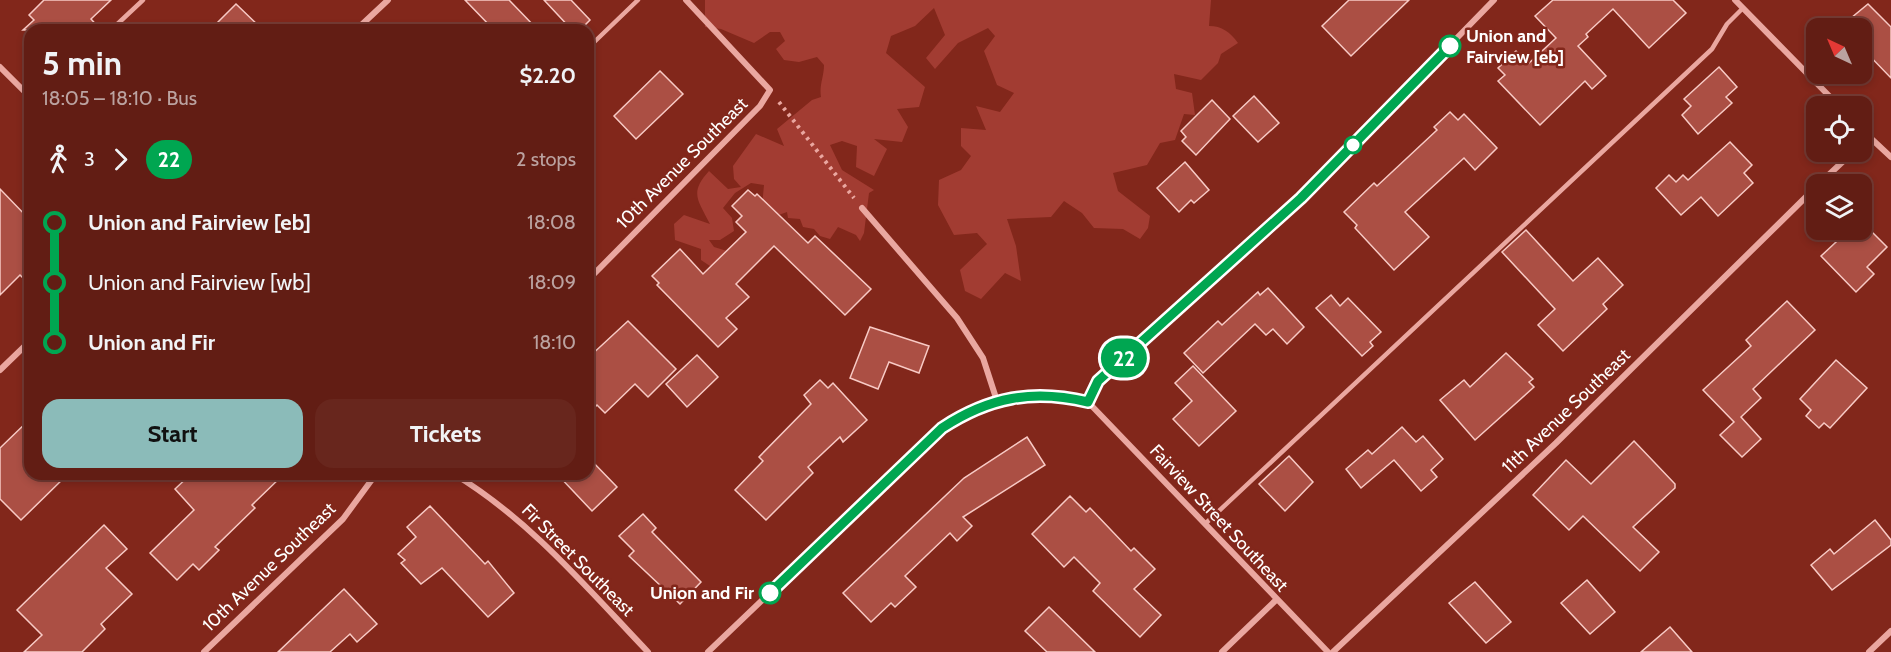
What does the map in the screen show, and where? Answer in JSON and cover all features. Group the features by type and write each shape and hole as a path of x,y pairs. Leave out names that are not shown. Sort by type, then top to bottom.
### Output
{"street":[{"path":"362,24 388,0"},
{"path":"686,0 770,90"},
{"path":"708,652 942,428 977,407 1016,397 1065,397 1088,402 1098,381 1301,198 1494,0"},
{"path":"1735,0 1829,96"},
{"path":"0,67 24,91"},
{"name":"10th Avenue Southeast","path":"594,273 760,106 770,90"},
{"path":"1872,140 1891,157"},
{"name":"11th Avenue Southeast","path":"1830,174 1843,162"},
{"name":"11th Avenue Southeast","path":"1333,652 1556,443 1806,198"},
{"path":"862,208 957,318 982,358 997,401"},
{"path":"0,370 24,347"},
{"name":"Fairview Street Southeast","path":"1088,402 1328,652"},
{"name":"10th Avenue Southeast","path":"204,652 343,519 372,480"},
{"name":"Fir Street Southeast","path":"464,480 486,494 537,536 648,652"},
{"path":"1222,652 1276,600"},
{"path":"1869,652 1891,631"}],"lane":[{"path":"117,24 143,0"},
{"path":"594,42 638,0"},
{"path":"1205,524 1712,50 1727,24 1743,8"}],"path":[{"path":"770,90 862,208"}],"shaded area":[{"path":"705,0 1211,0 1209,26 1225,30 1238,43 1221,54 1218,63 1201,80 1174,74 1176,89 1192,93 1195,115 1184,114 1175,140 1160,143 1147,165 1113,173 1118,191 1150,216 1148,228 1140,239 1123,229 1094,228 1082,213 1064,201 1051,217 1007,219 1016,246 1021,281 1005,273 981,299 965,291 960,270 987,244 977,233 954,235 938,205 939,180 961,170 971,156 961,146 961,128 986,130 976,106 1000,112 1014,93 997,85 984,51 995,36 988,28 958,43 935,69 926,58 945,35 934,8 915,26 891,36 886,53 925,87 919,107 897,109 908,127 902,142 874,139 887,149 874,176 856,167 857,146 842,141 830,145 842,170 874,190 869,193 864,233 860,241 856,235 838,227 830,239 820,236 814,229 803,227 800,219 788,218 787,212 773,217 762,206 764,185 751,183 735,193 723,208 732,218 734,231 720,240 709,240 714,247 727,251 724,264 710,266 701,260 701,249 675,240 674,224 684,215 710,224 697,197 699,185 709,171 728,189 741,187 734,179 733,166 756,134 784,146 777,129 812,100 821,97 824,65 817,57 799,62 784,60 776,49 785,41 780,32 770,32 754,43 721,29 705,27"}],"building":[{"path":"44,0 111,0 91,19 96,24 30,24 34,20 29,15"},
{"path":"465,0 509,0 532,24 488,24"},
{"path":"544,0 571,0 590,20 586,24 566,24"},
{"path":"1349,0 1409,0 1351,56 1322,26"},
{"path":"1553,0 1673,0 1686,13 1649,48 1613,9 1586,34 1588,37 1578,46 1606,76 1592,89 1585,81 1540,125 1498,81 1505,75 1498,68 1516,51 1528,64 1556,38 1535,16"},
{"path":"236,4 257,24 216,24"},
{"path":"1868,4 1891,27 1891,78 1872,58 1872,18 1851,18"},
{"path":"1719,67 1737,87 1726,97 1732,103 1698,134 1682,115 1691,106 1684,99"},
{"path":"660,71 683,94 636,139 614,116"},
{"path":"1254,96 1279,123 1258,142 1233,116"},
{"path":"1212,100 1230,119 1196,155 1182,141 1186,137 1181,131"},
{"path":"1450,112 1458,120 1464,114 1497,148 1475,170 1464,158 1405,212 1429,237 1394,270 1355,228 1357,225 1344,212 1374,183 1377,186 1437,130 1434,127"},
{"path":"1730,142 1752,165 1744,173 1753,183 1718,216 1701,197 1681,215 1656,188 1669,175 1676,182 1683,175 1688,180"},
{"path":"1185,162 1209,190 1194,203 1191,200 1179,212 1157,188"},
{"path":"0,189 24,214 24,279 20,275 0,295"},
{"path":"748,190 755,196 757,194 808,243 815,236 871,289 845,315 774,246 736,284 749,297 726,318 737,329 718,347 657,285 659,283 652,276 680,249 703,274 746,232 736,222 742,216 732,206"},
{"path":"1526,230 1573,281 1598,258 1623,285 1603,304 1607,309 1563,351 1538,325 1555,309 1502,252"},
{"path":"1872,232 1887,247 1867,267 1874,274 1856,292 1821,256 1838,240 1872,240"},
{"path":"1268,288 1304,327 1287,344 1273,329 1266,335 1255,324 1203,373 1184,353 1218,321 1222,325 1258,292 1260,295"},
{"path":"1331,295 1340,306 1348,298 1381,332 1370,342 1373,346 1362,356 1316,308"},
{"path":"1787,301 1815,330 1753,389 1761,398 1741,417 1761,439 1742,457 1720,435 1734,422 1703,390 1751,346 1746,340"},
{"path":"628,321 676,369 648,397 635,384 605,413 597,405 594,408 594,352"},
{"path":"870,327 929,346 919,373 889,362 878,389 850,378"},
{"path":"1506,353 1533,379 1529,382 1534,387 1475,440 1440,400 1464,380 1470,387"},
{"path":"697,355 718,377 687,407 666,384"},
{"path":"1836,360 1867,388 1830,428 1824,423 1819,428 1806,416 1811,410 1800,399"},
{"path":"1193,366 1236,411 1199,446 1173,419 1192,401 1175,383"},
{"path":"820,380 828,388 833,383 867,420 843,442 840,437 808,467 813,473 766,520 735,490 763,461 759,457 811,404 804,395"},
{"path":"24,425 24,480 62,480 21,520 0,499 0,448"},
{"path":"1402,427 1416,442 1423,436 1443,459 1431,470 1437,477 1421,491 1394,460 1361,488 1346,469 1368,450 1372,454"},
{"path":"1027,437 1045,465 963,517 972,526 957,541 950,533 905,576 916,587 895,607 891,603 871,622 843,593 964,478"},
{"path":"1634,441 1675,484 1675,488 1633,527 1659,552 1640,571 1583,516 1569,530 1533,495 1566,460 1591,484"},
{"path":"1289,456 1313,482 1285,511 1259,484"},
{"path":"594,463 617,487 592,511 563,480 594,480"},
{"path":"185,480 278,480 252,505 255,508 215,547 219,550 199,570 193,564 177,580 150,553 194,510 175,489"},
{"path":"1070,496 1086,512 1090,508 1131,551 1134,548 1155,569 1134,589 1161,615 1140,637 1093,591 1100,583 1074,557 1064,567 1032,534"},
{"path":"430,506 485,564 488,561 514,593 488,617 442,568 421,584 401,563 405,560 398,554 416,537 407,527"},
{"path":"643,514 656,528 652,532 701,582 680,604 629,556 634,551 619,536"},
{"path":"1875,520 1891,540 1891,545 1832,590 1811,565 1830,549 1834,554"},
{"path":"104,525 127,549 106,568 132,594 101,624 105,629 82,652 24,652 42,635 17,610"},
{"path":"1587,580 1615,612 1590,634 1561,603"},
{"path":"1475,582 1511,622 1486,643 1449,603"},
{"path":"344,589 377,624 357,642 350,634 330,652 278,652"},
{"path":"1049,607 1095,652 1047,652 1025,631"},
{"path":"1670,627 1692,652 1641,652"}],"bus line":[{"name":"22","path":"770,593 942,428 960,416 977,407 1016,397 1065,397 1088,402 1098,381 1301,198 1450,46"}],"place":[{"name":"Union and Fairview [eb]","path":"1450,46"},
{"name":"Union and Fir","path":"770,593"}]}
